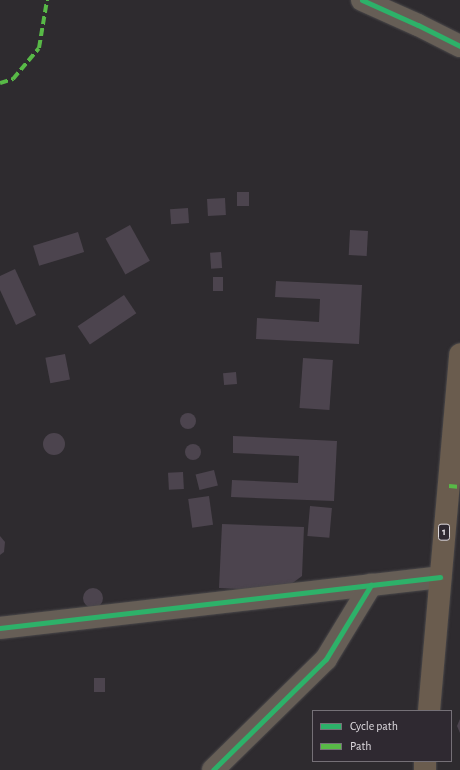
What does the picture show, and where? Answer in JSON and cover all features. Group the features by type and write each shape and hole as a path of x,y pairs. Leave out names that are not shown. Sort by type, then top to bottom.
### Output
{"main road":[{"name":"1","path":"429,710 460,354"}],"street":[{"path":"362,0 460,46"},
{"path":"0,628 440,577"},
{"path":"214,770 326,659 371,585"}],"building":[{"path":"237,192 249,192 249,206 237,206"},
{"path":"225,198 226,215 208,216 207,199"},
{"path":"188,208 189,223 171,224 170,209"},
{"path":"130,225 150,261 125,274 106,239"},
{"path":"350,230 368,231 367,256 349,255"},
{"path":"78,232 84,252 39,266 33,246"},
{"path":"221,252 222,268 211,269 210,253"},
{"path":"15,269 36,315 16,325 0,290 0,276"},
{"path":"213,277 223,277 223,291 213,291"},
{"path":"276,281 362,285 359,344 256,339 257,318 319,322 320,299 275,297"},
{"path":"124,295 136,313 90,345 78,326"},
{"path":"65,354 70,380 50,383 45,358"},
{"path":"303,358 333,360 329,410 300,408"},
{"path":"236,372 237,384 224,385 223,373"},
{"path":"185,413 191,413 196,418 194,427 191,429 185,429 180,424 180,418"},
{"path":"54,433 62,436 65,444 62,452 54,455 46,452 43,444 46,436"},
{"path":"233,436 337,441 334,501 231,497 232,480 298,483 299,456 233,453"},
{"path":"190,444 196,444 201,449 199,458 196,460 190,460 185,455 185,449"},
{"path":"214,470 218,486 199,490 196,475"},
{"path":"183,472 184,489 169,490 168,473"},
{"path":"209,496 213,525 192,528 188,499"},
{"path":"310,506 332,508 329,538 307,536"},
{"path":"222,524 304,527 302,576 282,591 219,588"},
{"path":"0,536 5,542 4,552 0,555"},
{"path":"93,588 100,591 103,598 100,605 93,608 86,605 83,598 86,591"},
{"path":"94,678 105,678 105,692 94,692"},
{"path":"460,719 460,733 457,726"}],"marked path":[{"path":"0,83 13,79 39,48 47,0"},
{"path":"449,486 460,487"}],"cycle path":[{"path":"362,0 460,46"},
{"path":"0,628 440,577"},
{"path":"213,770 326,659 371,585"}]}
